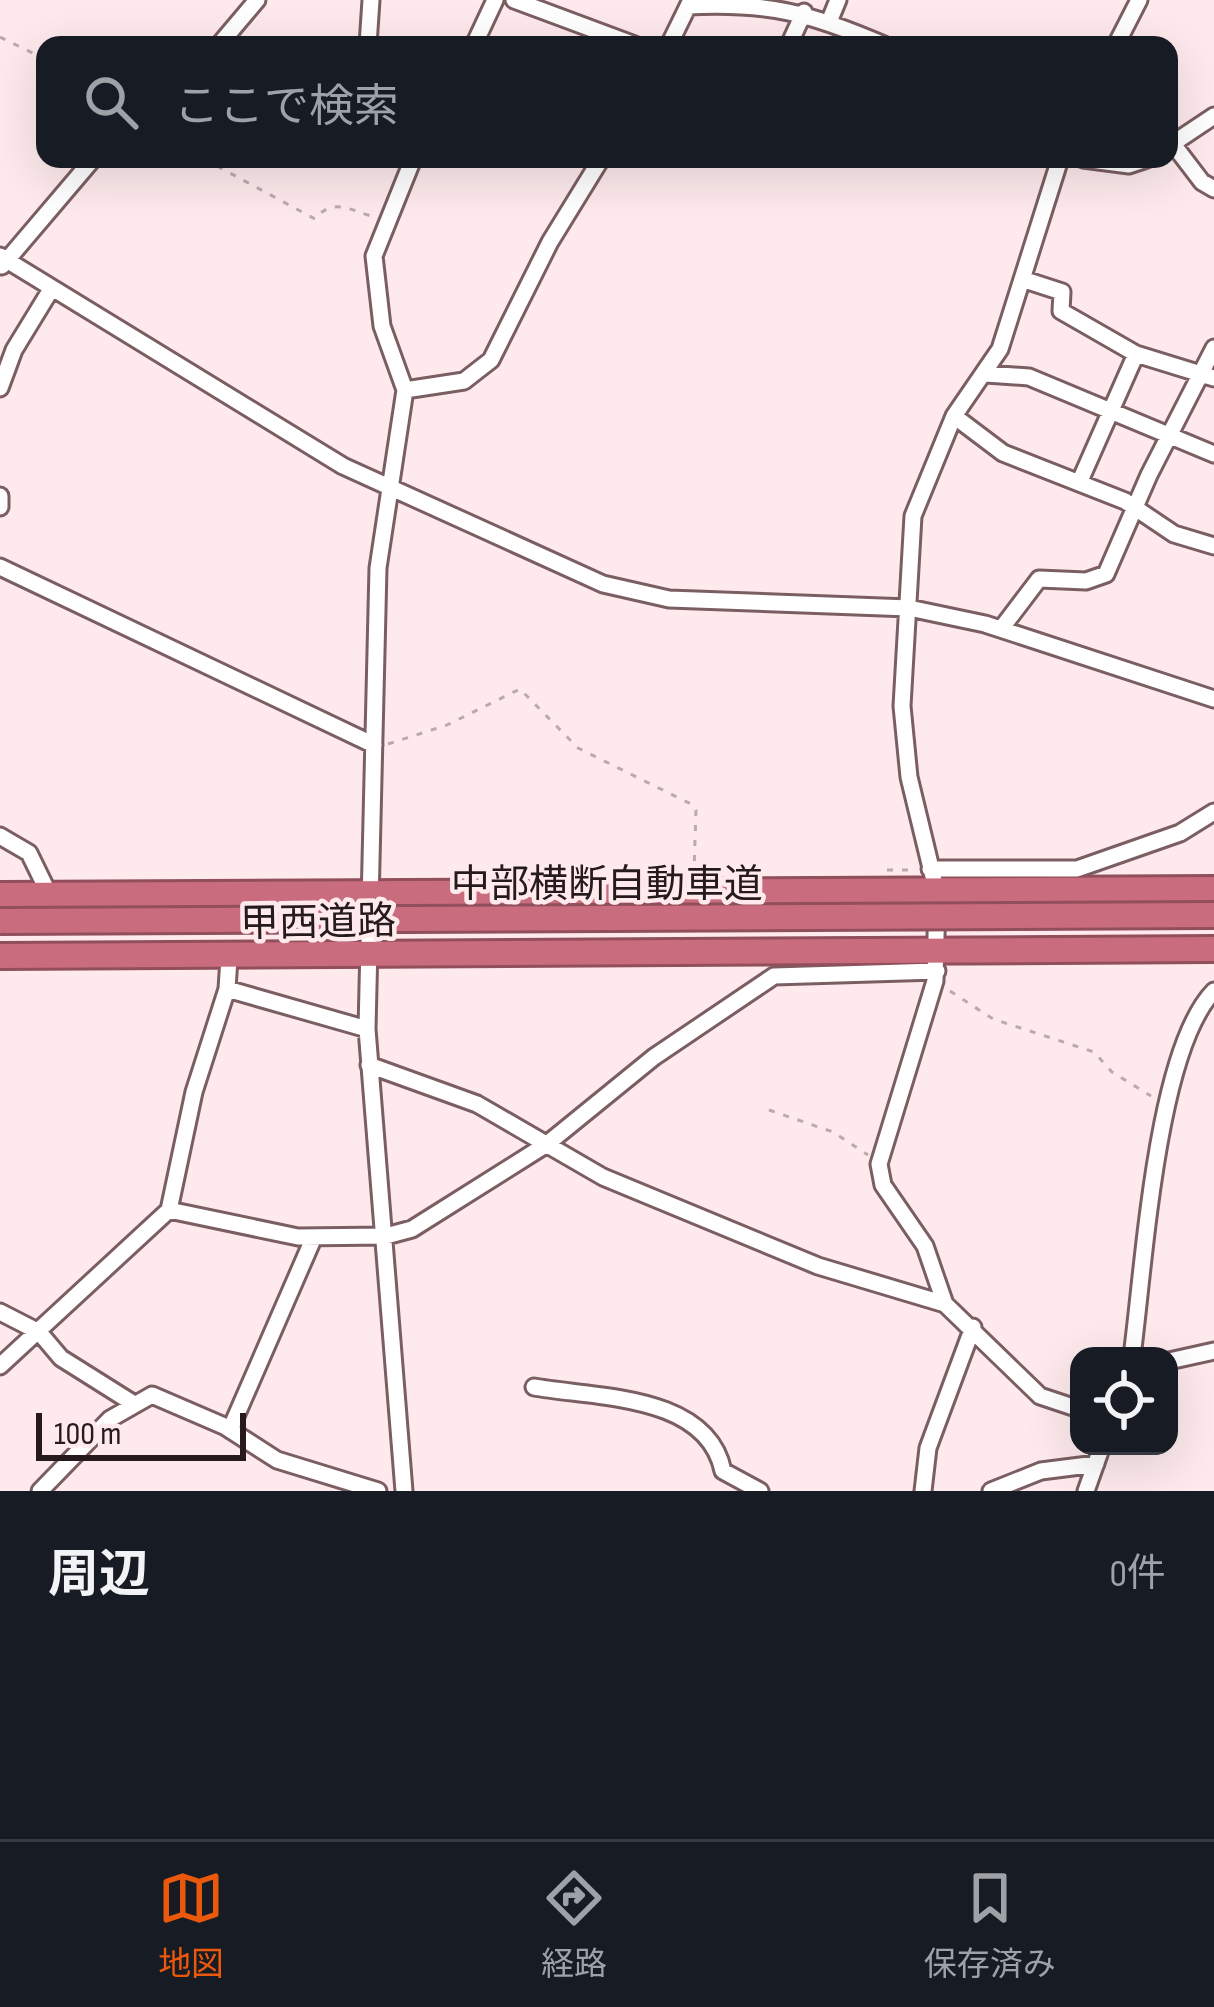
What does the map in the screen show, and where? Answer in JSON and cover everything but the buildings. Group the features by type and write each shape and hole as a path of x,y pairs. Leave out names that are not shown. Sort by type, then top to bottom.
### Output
{"highway":[{"name":"甲西道路","path":"0,895 370,896 934,881 1214,890"},
{"name":"中部横断自動車道","path":"0,911 1214,904"},
{"name":"中部横断自動車道","path":"0,921 1214,915"},
{"name":"甲西道路","path":"0,956 368,956 937,968 1214,949"}],"street":[{"path":"231,36 257,0"},
{"path":"369,36 371,0"},
{"path":"478,36 495,0"},
{"path":"514,0 610,36"},
{"path":"829,22 838,0"},
{"path":"1121,36 1139,0"},
{"path":"673,36 689,3 752,2 804,12 862,36"},
{"path":"793,36 804,12"},
{"path":"1178,140 1214,116"},
{"path":"1178,153 1214,189"},
{"path":"85,168 3,262 390,488 603,584 636,593 909,608 1000,629 1214,699"},
{"path":"404,1491 367,1029 378,568 405,390 374,287 374,256 409,168"},
{"path":"405,390 464,381 491,360 550,242 595,168"},
{"path":"945,1304 925,1246 884,1185 879,1164 937,968 934,881 909,777 902,706 914,516 954,416 986,374 1057,168"},
{"path":"1022,279 1062,292 1061,311 1136,354 1207,376"},
{"path":"0,388 14,350 50,291"},
{"path":"1000,629 1039,579 1086,581 1106,574 1137,510 1137,498 1207,376 1214,348"},
{"path":"1079,483 1136,354"},
{"path":"986,374 1030,376 1214,454"},
{"path":"954,416 1003,453 1137,510 1174,534 1214,546"},
{"path":"0,496 0,507"},
{"path":"0,567 374,745"},
{"path":"934,881 1077,869 1180,833 1214,812"},
{"path":"0,836 29,853 50,896"},
{"path":"0,1366 169,1210 194,1091 227,989 229,958"},
{"path":"169,1210 314,1237 386,1236 454,1208 547,1144 654,1057 774,976 937,968"},
{"path":"227,989 367,1029"},
{"path":"1133,1347 1168,1106 1195,1010 1214,991"},
{"path":"369,1065 477,1104 603,1178 818,1266 945,1304 1040,1396 1070,1406"},
{"path":"230,1430 314,1237"},
{"path":"0,1312 39,1332 61,1358 131,1402"},
{"path":"923,1491 928,1448 974,1328"},
{"path":"1178,1359 1214,1352"},
{"path":"534,1387 680,1415 713,1439 723,1471 760,1491"},
{"path":"40,1491 131,1402 152,1395 230,1430 277,1460 378,1491"},
{"path":"1086,1491 1099,1455"},
{"path":"991,1491 1041,1471 1096,1464"}],"path":[{"path":"0,37 36,54"},
{"path":"221,168 315,219 324,208 338,205 384,221"},
{"path":"374,745 447,725 520,689 578,748 691,804 696,810 694,874"},
{"path":"883,870 934,881"},
{"path":"937,968 993,1019 1094,1052 1112,1072 1168,1106"},
{"path":"769,1110 833,1132 879,1164"}]}
